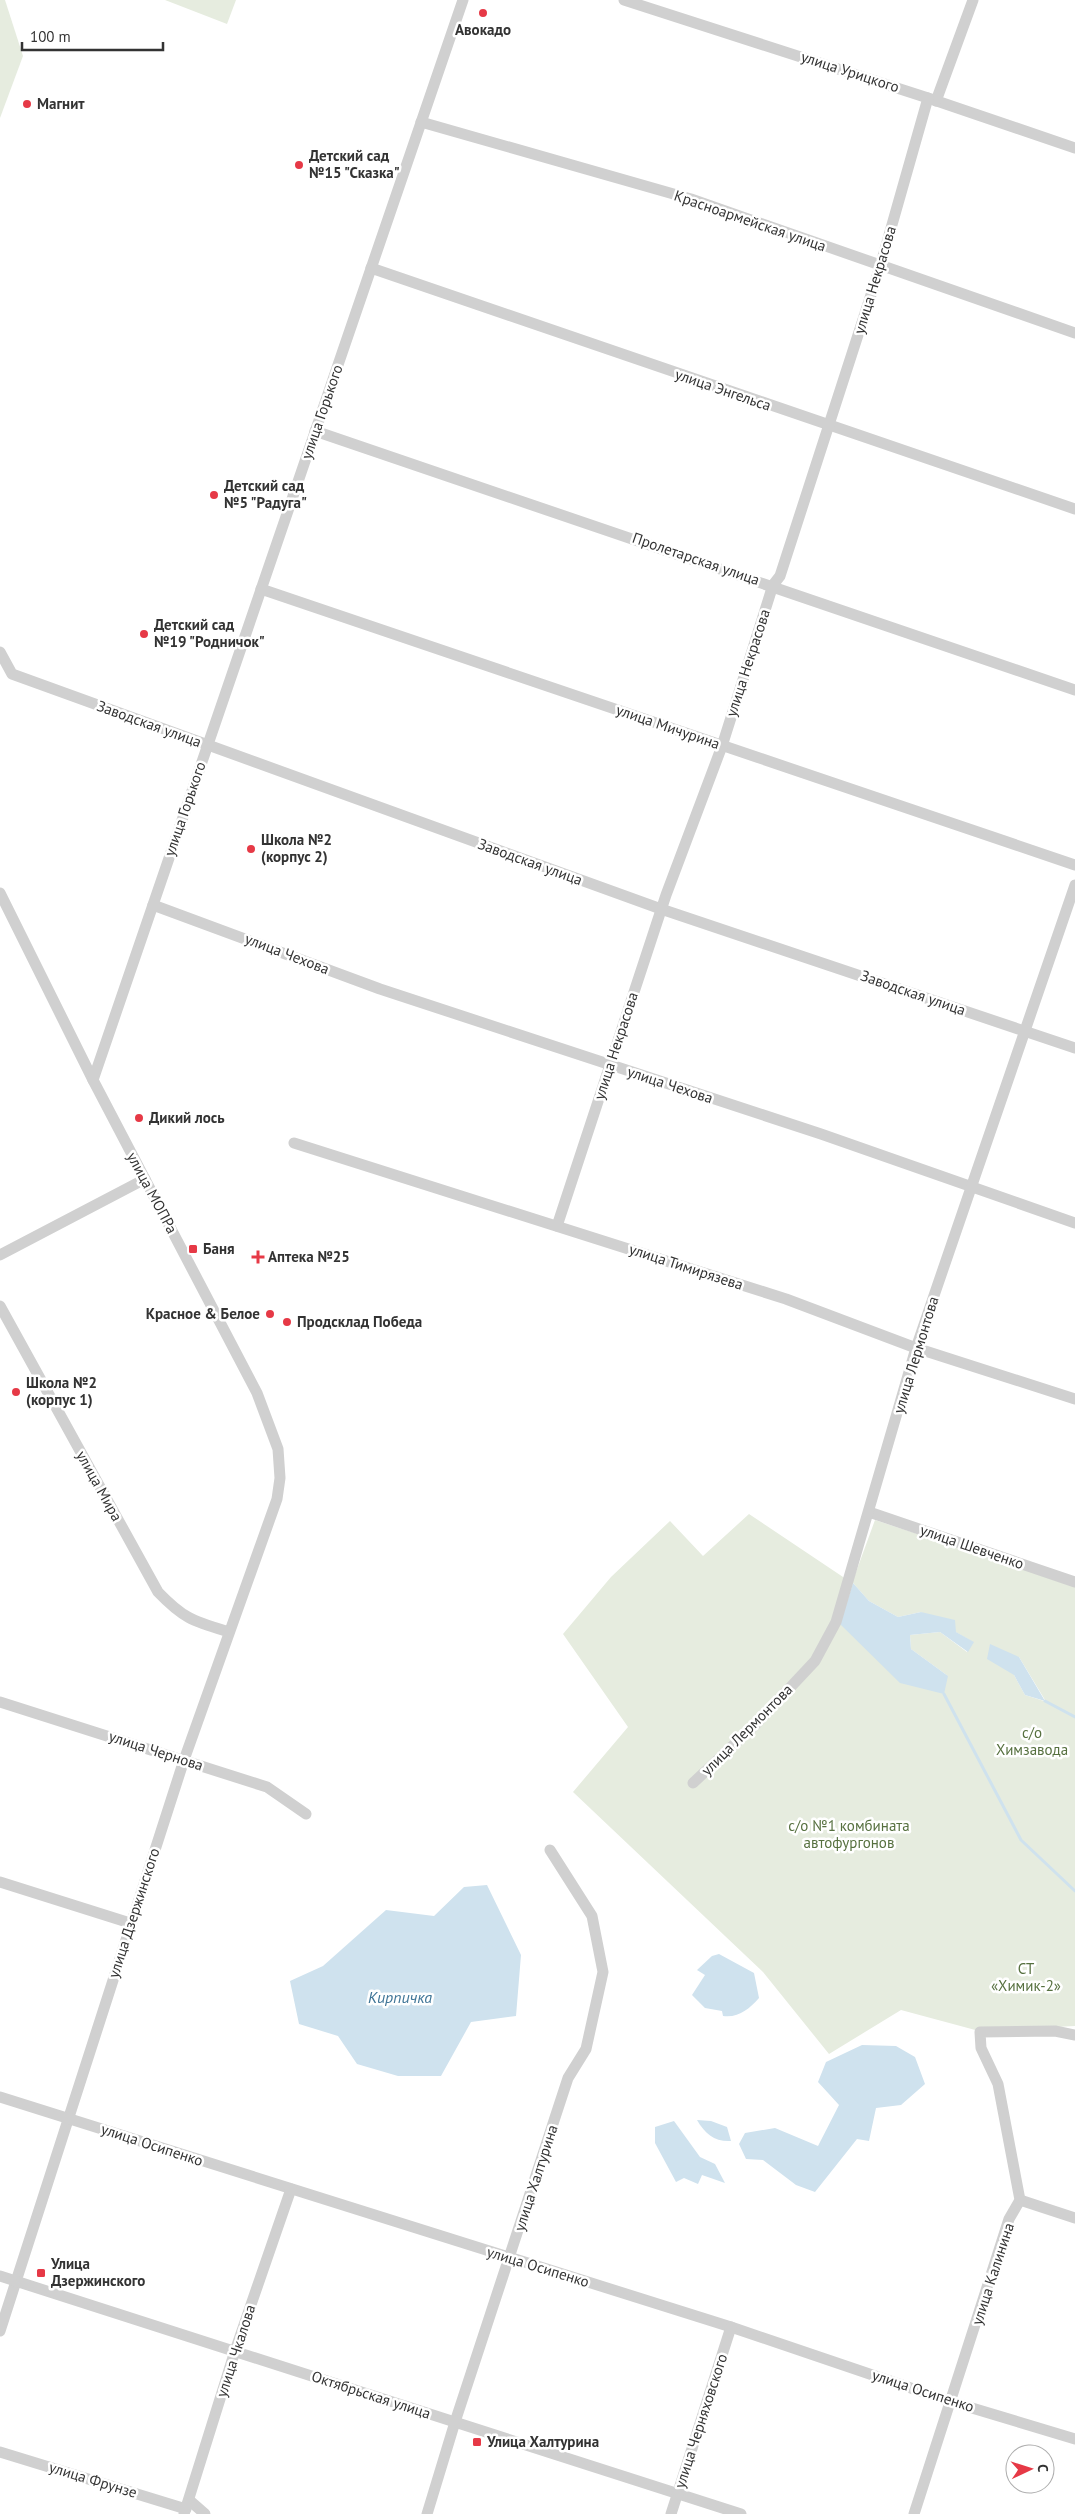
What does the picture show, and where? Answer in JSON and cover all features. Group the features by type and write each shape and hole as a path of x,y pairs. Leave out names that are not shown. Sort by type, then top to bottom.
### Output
{"street":[{"name":"улица Горького","path":"93,1080 463,0"},
{"name":"улица Урицкого","path":"624,0 932,99 1075,148"},
{"name":"улица Некрасова","path":"557,1226 662,909 722,746 773,585 780,576 932,99 973,0"},
{"name":"Красноармейская улица","path":"421,122 691,199 880,267 1075,333"},
{"name":"улица Энгельса","path":"371,268 1075,509"},
{"name":"Пролетарская улица","path":"315,431 773,585 1075,690"},
{"name":"улица Мичурина","path":"261,589 1075,865"},
{"name":"Заводская улица","path":"0,652 12,674 207,746 662,909 1075,1048"},
{"name":"улица Лермонтова","path":"693,1783 755,1725 815,1662 836,1622 916,1348 1075,885"},
{"name":"улица МОПРа","path":"0,893 4,908 257,1393 278,1449 280,1478 277,1499"},
{"name":"улица Чехова","path":"153,905 389,992 821,1134 1075,1223"},
{"name":"улица Тимирязева","path":"294,1143 786,1299 916,1348 1075,1399"},
{"path":"0,1255 145,1179"},
{"name":"улица Мира","path":"0,1306 158,1592 178,1613 192,1621 229,1632"},
{"name":"улица Дзержинского","path":"0,2331 184,1760 277,1499"},
{"name":"улица Шевченко","path":"869,1512 1075,1582"},
{"path":"0,1692 2,1703"},
{"name":"улица Чернова","path":"2,1703 267,1787 306,1814"},
{"name":"улица Халтурина","path":"428,2514 455,2422 568,2078 586,2049 603,1972 592,1916 550,1850"},
{"path":"0,1882 130,1923"},
{"path":"1075,2035 1055,2031 980,2032 981,2048 998,2084 1020,2200 1075,2218"},
{"name":"улица Осипенко","path":"0,2097 731,2327 952,2402 1075,2439"},
{"name":"улица Чкалова","path":"187,2507 235,2351 291,2189"},
{"name":"улица Калинина","path":"914,2514 1010,2219 1020,2200"},
{"name":"Октябрьская улица","path":"0,2276 741,2514"},
{"name":"улица Черняховского","path":"671,2514 731,2327"},
{"name":"улица Фрунзе","path":"0,2452 187,2507 204,2514"}],"green space":[{"path":"0,0 5,0 23,56 0,118"},
{"path":"165,0 236,0 227,24"},
{"name":"с/о №1 комбината автофургонов","path":"749,1514 852,1583 875,1520 1075,1586 1075,2026 979,2031 901,2010 829,2054 763,1972 573,1792 628,1727 563,1634 611,1577 670,1521 703,1556","holes":["853,1583 869,1601 898,1617 921,1612 973,1642 967,1652 940,1632 910,1635 911,1649 948,1676 840,1624","1019,1657 1045,1700 1044,1701 1025,1695 1014,1675"]}],"water":[{"path":"853,1583 869,1601 898,1617 921,1612 955,1620 956,1632 974,1642 968,1652 940,1632 910,1635 911,1649 948,1676 944,1694 900,1683 840,1624"},
{"path":"990,1644 1019,1657 1045,1701 1025,1695 1014,1675 987,1659"},
{"name":"Кирпичка","path":"487,1885 521,1955 516,2016 471,2022 441,2076 398,2076 357,2064 338,2036 299,2024 290,1981 323,1966 386,1910 434,1916 464,1887"},
{"path":"719,1954 754,1973 759,1998 747,2009 734,2016 723,2016 722,2011 705,2008 692,1995 705,1975 697,1970 712,1956"},
{"path":"862,2045 896,2046 915,2057 925,2084 901,2105 876,2108 869,2141 857,2139 815,2192 796,2185 763,2160 746,2159 739,2144 745,2133 775,2128 818,2146 839,2105 818,2082 826,2062"},
{"path":"697,2120 711,2121 727,2127 731,2141 720,2140 711,2136"},
{"path":"674,2121 700,2157 715,2164 725,2183 702,2175 698,2184 684,2178 676,2182 655,2143 655,2127"}],"waterway":[{"path":"944,1694 1021,1840 1075,1891"},
{"path":"1045,1701 1075,1717"}],"place":[{"name":"Авокадо","path":"483,13"},
{"name":"Магнит","path":"27,104"},
{"name":"Детский сад №15 \"Сказка\"","path":"299,165"},
{"name":"Детский сад №5 \"Радуга\"","path":"214,495"},
{"name":"Детский сад №19 \"Родничок\"","path":"144,634"},
{"name":"Школа №2 (корпус 2)","path":"251,849"},
{"name":"Дикий лось","path":"139,1118"},
{"name":"Баня","path":"193,1249"},
{"name":"Аптека №25","path":"258,1257"},
{"name":"Красное & Белое","path":"270,1314"},
{"name":"Продсклад Победа","path":"287,1322"},
{"name":"Школа №2 (корпус 1)","path":"16,1392"},
{"name":"Улица Дзержинского","path":"41,2273"},
{"name":"Улица Халтурина","path":"477,2442"}],"park label":[{"name":"с/о Химзавода","path":"1032,1742"},
{"name":"СТ «Химик-2»","path":"1026,1978"}]}
